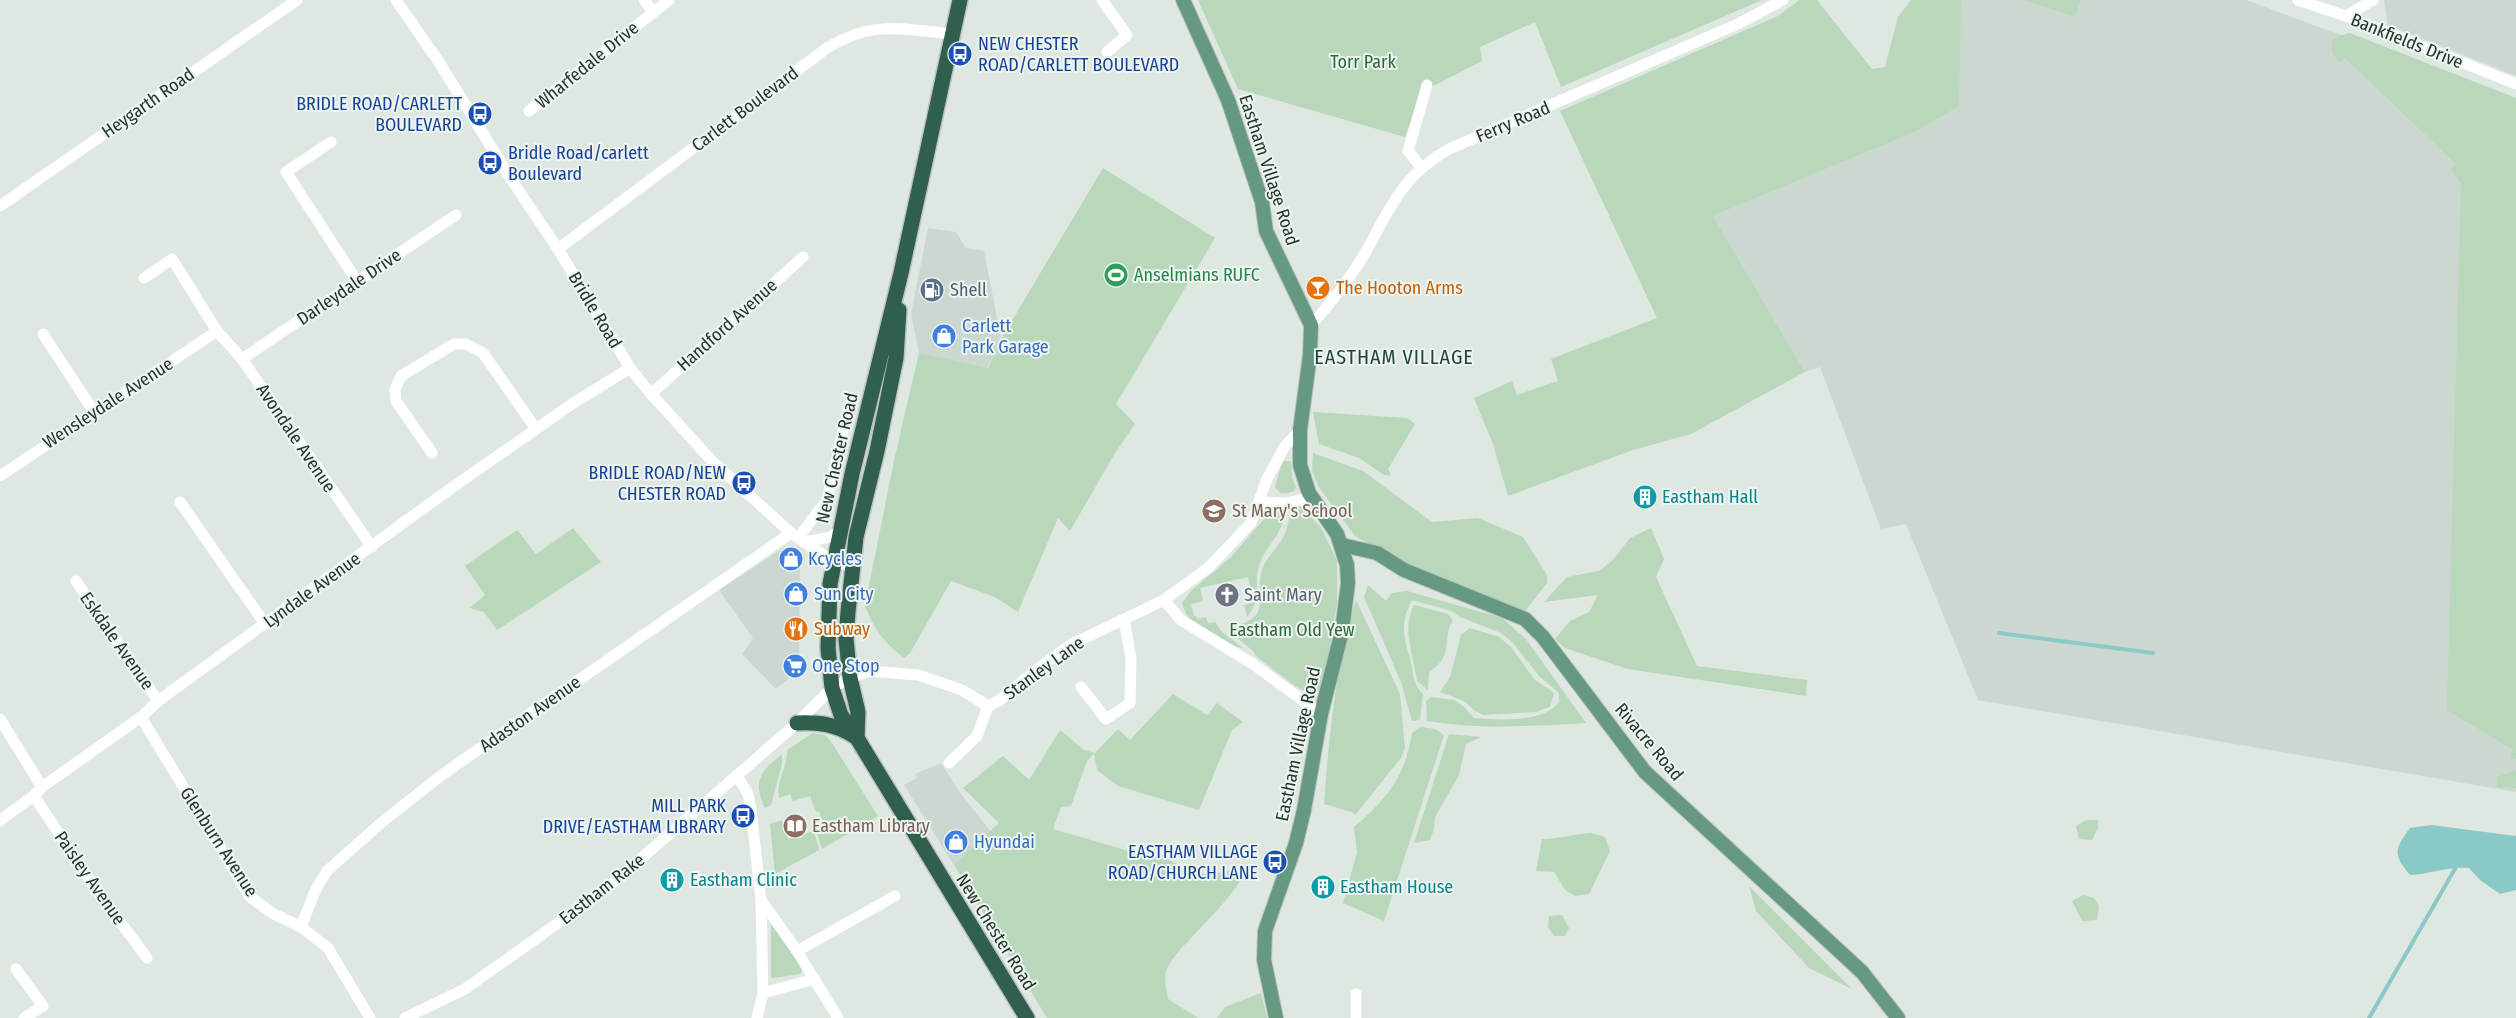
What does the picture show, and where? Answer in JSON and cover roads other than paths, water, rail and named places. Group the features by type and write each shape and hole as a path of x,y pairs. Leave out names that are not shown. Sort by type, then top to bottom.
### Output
{"highway":[{"name":"New Chester Road","path":"960,0 901,273 840,530 827,618 832,688 841,715 857,738 1027,1018"},
{"name":"New Chester Road","path":"857,738 858,712 850,678 846,633 856,537 896,358 901,273"},
{"path":"797,723 826,724 844,729 857,738"}],"main road":[{"name":"Eastham Village Road","path":"1183,0 1228,100 1262,202 1266,231 1311,326 1310,354 1300,430 1300,465 1302,477 1311,497 1337,534 1347,565 1347,592 1342,631 1321,714 1304,810 1296,842 1265,932 1264,960 1276,1018"},
{"name":"Rivacre Road","path":"1342,545 1377,553 1404,570 1525,620 1543,637 1645,772 1862,972 1898,1018"}],"street":[{"name":"Heygarth Road","path":"0,206 297,0"},
{"name":"Bridle Road","path":"396,0 439,62 513,182 558,249 630,368 713,462 798,538 834,562 853,566"},
{"path":"644,0 653,12"},
{"name":"Wharfedale Drive","path":"529,111 669,0"},
{"path":"1102,0 1127,35 1107,52"},
{"name":"Ferry Road","path":"1311,326 1331,303 1363,256 1396,196 1421,167 1449,149 1738,24 1783,0"},
{"name":"Bankfields Drive","path":"2298,0 2346,16 2516,84"},
{"path":"2346,16 2372,0"},
{"name":"Carlett Boulevard","path":"558,249 827,48 845,37 881,28 952,34"},
{"path":"1421,167 1408,151 1427,85"},
{"path":"331,142 286,172 358,281"},
{"name":"Darleydale Drive","path":"242,359 456,215"},
{"name":"Handford Avenue","path":"651,394 803,257"},
{"name":"Avondale Avenue","path":"144,278 172,258 218,331 242,359 372,548"},
{"name":"Wensleydale Avenue","path":"0,476 218,331"},
{"path":"43,334 94,412"},
{"path":"432,454 396,401 395,389 401,376 454,344 466,344 483,353 536,429"},
{"name":"Lyndale Avenue","path":"0,821 141,717 158,701 372,548 450,488 630,368"},
{"name":"New Chester Road","path":"798,538 827,500 849,406"},
{"name":"Stanley Lane","path":"850,678 870,671 918,675 962,690 988,706 1000,700 1070,645 1164,600 1208,568 1236,541 1250,523 1267,479 1286,446 1300,430"},
{"path":"1259,502 1287,502 1311,497"},
{"path":"180,502 265,624"},
{"path":"798,538 830,537 840,530"},
{"name":"Adaston Avenue","path":"301,927 315,891 327,871 382,822 443,774 798,538"},
{"name":"Eskdale Avenue","path":"76,582 158,701"},
{"path":"1164,600 1182,620 1253,664 1321,714"},
{"name":"Stanley Lane","path":"1080,687 1106,719 1130,703 1130,658 1124,619"},
{"name":"Eastham Rake","path":"405,1018 465,989 606,888 797,723 832,688 850,678"},
{"path":"948,763 977,736 988,706"},
{"name":"Glenburn Avenue","path":"141,717 250,897 272,913 301,927 328,948 370,1018"},
{"name":"Paisley Avenue","path":"0,719 38,792 95,888 147,958"},
{"path":"737,776 748,794 751,809 761,900 763,993 757,1018"},
{"path":"797,952 895,896"},
{"path":"761,900 815,979 838,1018"},
{"path":"16,969 43,1006 24,1018"},
{"path":"763,993 815,979"},
{"path":"1356,994 1356,1018"}],"water":[{"path":"2431,825 2516,836 2516,890 2500,894 2480,880 2469,868 2454,868 2410,875 2398,857 2398,847 2410,828"}],"waterway":[{"path":"1999,633 2153,653"},
{"path":"2369,1018 2456,867"}],"place":[{"name":"NEW CHESTER ROAD/CARLETT BOULEVARD","path":"960,54"},
{"name":"BRIDLE ROAD/CARLETT BOULEVARD","path":"480,114"},
{"name":"Bridle Road/carlett Boulevard","path":"490,163"},
{"name":"Anselmians RUFC","path":"1116,275"},
{"name":"The Hooton Arms","path":"1318,288"},
{"name":"Shell","path":"932,290"},
{"name":"Carlett Park Garage","path":"944,336"},
{"name":"BRIDLE ROAD/NEW CHESTER ROAD","path":"744,483"},
{"name":"Eastham Hall","path":"1645,497"},
{"name":"St Mary's School","path":"1214,511"},
{"name":"Kcycles","path":"791,559"},
{"name":"Sun City","path":"796,594"},
{"name":"Saint Mary","path":"1227,595"},
{"name":"Subway","path":"796,629"},
{"name":"One Stop","path":"795,666"},
{"name":"MILL PARK DRIVE/EASTHAM LIBRARY","path":"743,816"},
{"name":"Eastham Library","path":"795,826"},
{"name":"Hyundai","path":"956,842"},
{"name":"EASTHAM VILLAGE ROAD/CHURCH LANE","path":"1275,862"},
{"name":"Eastham Clinic","path":"672,880"},
{"name":"Eastham House","path":"1323,887"}],"district":[{"name":"EASTHAM VILLAGE","path":"1394,357"}],"park label":[{"name":"Torr Park","path":"1363,62"},
{"name":"Eastham Old Yew","path":"1292,630"}]}
